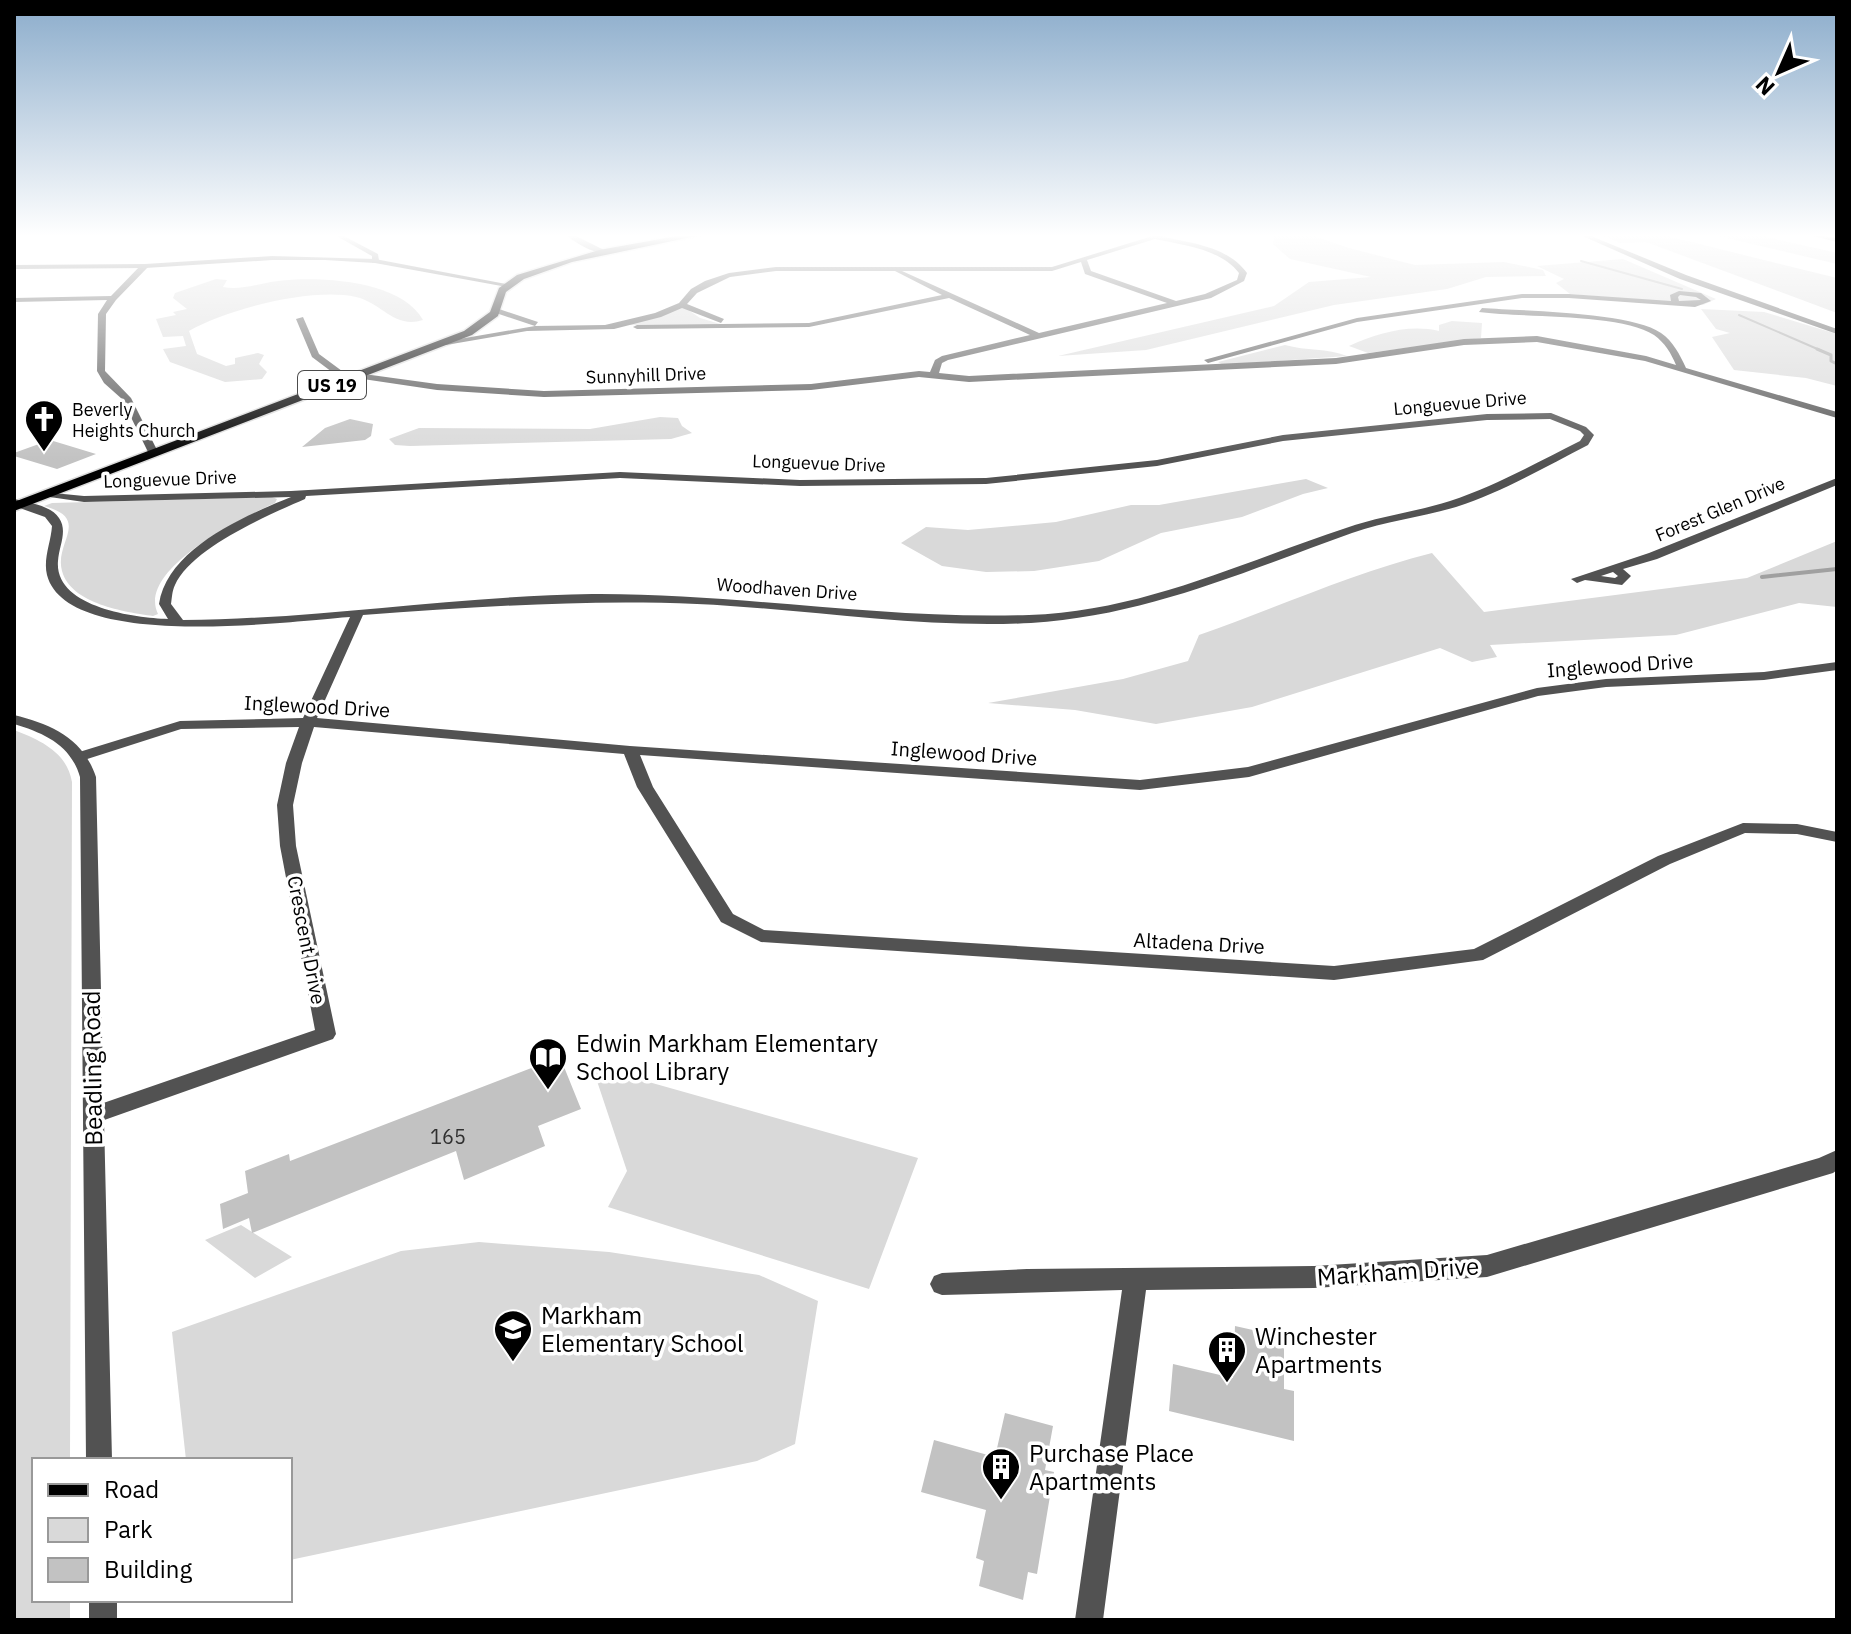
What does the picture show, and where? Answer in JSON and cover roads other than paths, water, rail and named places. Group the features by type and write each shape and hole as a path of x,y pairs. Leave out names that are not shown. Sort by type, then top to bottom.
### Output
{"main road":[{"name":"US 19","path":"16,505 446,342 481,326 487,310"}],"street":[{"path":"106,310 100,322 102,374 126,398 153,452"},
{"path":"509,310 526,322 565,327"},
{"path":"606,327 669,310"},
{"path":"692,310 739,327"},
{"path":"446,342 502,332 565,327 809,325 880,310"},
{"path":"980,310 1038,336"},
{"path":"1144,310 945,358 936,365 934,374 969,379 1336,361 1464,342 1537,339 1607,350 1682,368 1837,415"},
{"path":"1184,368 1357,320 1427,310"},
{"path":"1498,310 1640,325 1666,339 1682,368"},
{"path":"1778,310 1837,332"},
{"name":"Sunnyhill Drive","path":"300,319 315,355 339,373 437,387 544,394 819,387 934,374"},
{"name":"Longuevue Drive","path":"47,494 84,499 313,492 620,475 800,483 986,481 1157,463 1283,438 1487,417 1551,416 1583,429"},
{"name":"Woodhaven Drive","path":"16,505 48,514 58,525 59,534 50,571 53,580 69,596 115,616 180,624 618,598 982,619 1030,619 1093,613 1155,601 1353,529 1450,505 1481,494 1584,443 1589,435 1583,429"},
{"name":"Forest Glen Drive","path":"1581,578 1618,582 1625,576 1615,568 1758,516 1837,481"},
{"path":"180,624 166,608 166,595 188,562 232,528 313,492"},
{"name":"Crescent Drive","path":"93,1115 326,1034 288,846 285,805 294,763 308,722 358,613"},
{"name":"Inglewood Drive","path":"81,756 180,725 308,722 630,750 1140,785 1249,772 1537,692 1606,683 1764,676 1837,666"},
{"path":"14,719 61,738 81,756"},
{"name":"Altadena Drive","path":"630,750 645,787 727,918 761,936 980,952 1334,973 1477,955 1664,860 1743,828 1797,829 1837,837"},
{"name":"Beadling Road","path":"81,756 88,777 99,1458"},
{"name":"Markham Drive","path":"942,1284 1027,1280 1314,1277 1487,1266 1825,1166 1837,1159"},
{"path":"1089,1620 1135,1281"}],"waterway":[{"path":"1739,315 1822,351"},
{"path":"1817,349 1831,355 1831,361 1837,364"},
{"path":"1762,577 1837,569"}],"place":[{"name":"Beverly Heights Church","path":"44,453"},
{"name":"Edwin Markham Elementary School Library","path":"548,1091"},
{"name":"Markham Elementary School","path":"513,1363"},
{"name":"Winchester Apartments","path":"1227,1384"},
{"name":"Purchase Place Apartments","path":"1001,1501"}]}
